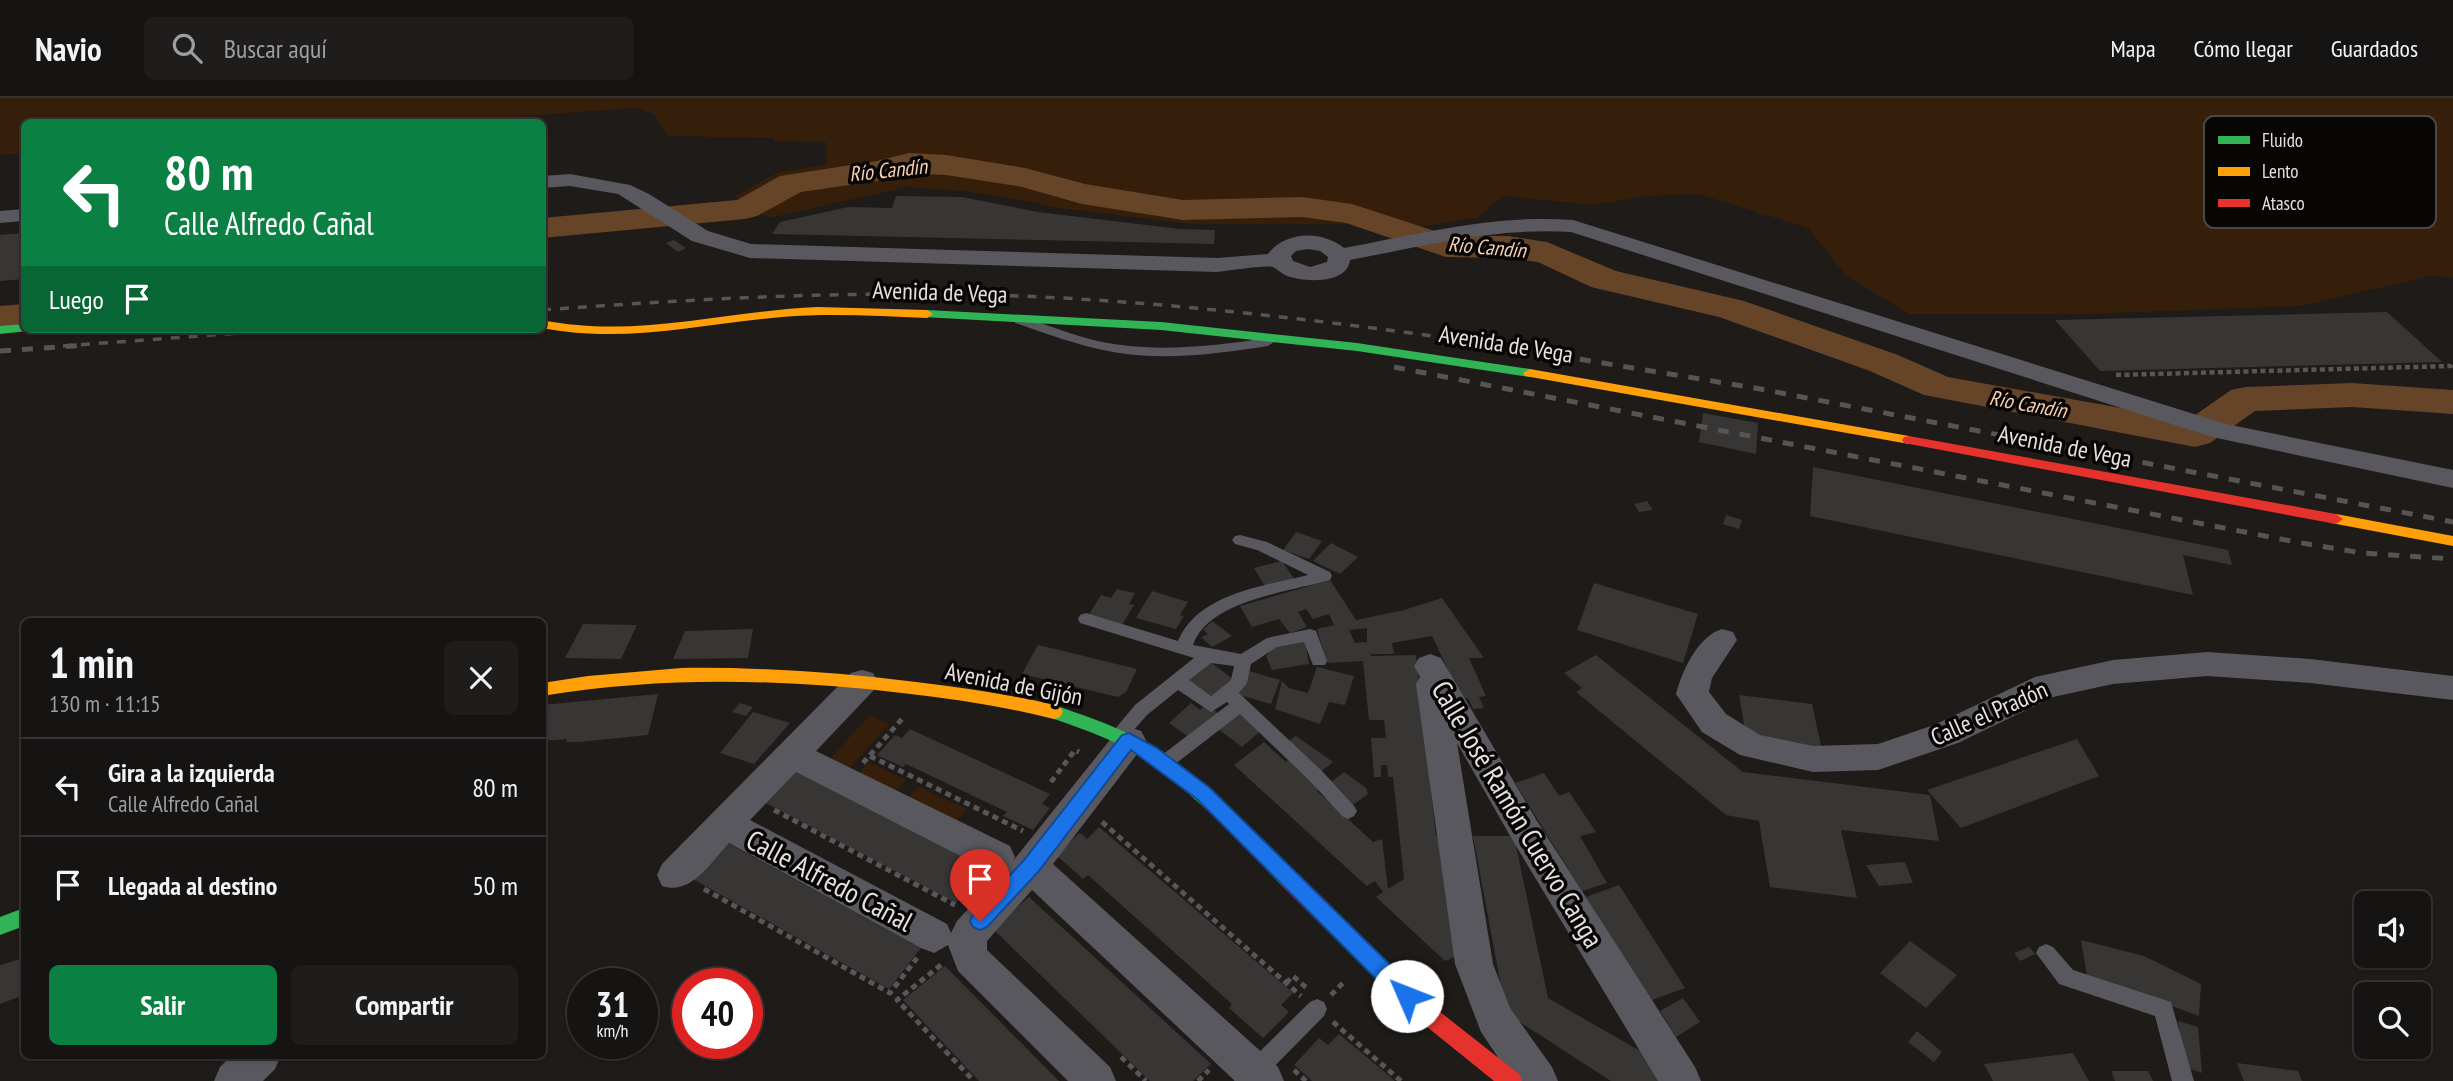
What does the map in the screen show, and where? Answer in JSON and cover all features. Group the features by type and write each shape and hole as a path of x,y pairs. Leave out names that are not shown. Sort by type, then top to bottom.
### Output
{"street":[{"path":"546,181 601,184 642,198 700,236 750,251 780,254 1217,265 1279,260 1297,272 1317,274 1338,265 1339,255"},
{"path":"0,216 21,215"},
{"path":"1279,260 1282,250 1308,242 1327,245 1339,255 1532,223 1573,226 2104,383 2261,440 2453,479"},
{"name":"Avenida de Vega","path":"546,325 572,331 643,331 780,313 855,312 1156,325 1395,350 1571,377 2453,541"},
{"path":"0,330 21,328"},
{"name":"Calle el Pradón","path":"1722,640 1697,675 1692,694 1699,704 1714,723 1752,746 1813,759 1878,757 1946,734 2046,686 2113,671 2207,664 2310,671 2453,688"},
{"name":"Calle José Ramón Cuervo Canga","path":"1538,1081 1495,1019 1474,964 1430,666 1525,831 1681,1081"},
{"name":"Avenida de Gijón","path":"546,689 607,678 746,673 862,682 1011,702 1071,715 1124,737 1203,793 1407,996 1478,1058 1511,1081"},
{"path":"687,880 726,824 862,682"},
{"path":"957,947 970,933 1020,853 1124,737"},
{"path":"794,755 847,781 1020,853 1254,1078"},
{"name":"Calle Alfredo Cañal","path":"726,824 957,947 1096,1081"},
{"path":"0,926 21,918"},
{"path":"234,1081 257,1059"}],"lane":[{"path":"1010,317 1076,339 1128,350 1183,350 1289,338"},
{"path":"1184,649 1188,635 1200,620 1233,602 1324,576 1262,547 1240,540"},
{"path":"1086,619 1208,656 1243,661 1273,642 1310,635 1319,661"},
{"path":"1124,737 1141,710 1208,656"},
{"path":"1164,763 1233,699 1243,661"},
{"path":"1177,680 1210,705 1233,699"},
{"path":"1233,699 1316,776 1348,811"},
{"path":"2046,953 2066,977 2164,1009 2183,1081"},
{"path":"1254,1078 1306,1007"}],"path":[{"path":"2104,383 2451,366 2453,362"},
{"path":"847,781 902,719"},
{"path":"1051,782 1075,750 1083,754"},
{"path":"870,756 1020,853"},
{"path":"752,798 957,906 965,896"},
{"path":"1096,817 1304,998 1306,1007 1401,1081"},
{"path":"687,880 890,993 957,947"},
{"path":"957,947 897,1000 974,1081"},
{"path":"1286,983 1293,976"}],"shaded area":[{"path":"0,98 2453,98 2453,278 2430,276 2301,306 2082,314 1910,314 1847,277 1808,228 1698,194 1648,196 1594,205 1502,196 1477,218 1416,227 1354,224 1191,224 1051,207 963,191 907,187 769,218 735,196 779,172 826,164 826,142 667,136 654,114 636,108 478,119 21,119 21,153 0,155"},
{"path":"870,715 889,724 847,771 827,762"},
{"path":"869,762 906,780 892,795 855,777"},
{"path":"918,786 967,809 952,827 904,803"}],"building":[{"path":"896,196 962,197 1038,212 1180,229 1215,230 1214,244 772,234 780,222 848,207 892,208"},
{"path":"21,233 21,279 0,281 0,235"},
{"path":"674,240 686,248 678,252 666,243"},
{"path":"2387,312 2442,362 2100,371 2055,320"},
{"path":"1703,413 1758,423 1756,454 1699,442"},
{"path":"1813,467 2228,550 2232,565 2183,555 2193,595 1810,516"},
{"path":"1647,501 1653,510 1639,512 1634,504"},
{"path":"1726,515 1742,520 1739,529 1723,524"},
{"path":"1296,532 1322,541 1309,559 1283,550"},
{"path":"1331,543 1358,557 1340,574 1313,561"},
{"path":"1282,561 1295,580 1266,588 1254,568"},
{"path":"1330,580 1356,620 1404,610 1442,598 1484,658 1469,658 1486,696 1479,697 1484,708 1473,709 1468,698 1462,699 1432,636 1392,643 1394,653 1391,654 1371,654 1416,655 1436,836 1441,836 1460,955 1445,961 1376,897 1383,892 1375,881 1367,886 1234,765 1264,742 1286,762 1290,758 1323,786 1317,791 1373,842 1382,839 1388,889 1404,879 1393,777 1388,777 1387,765 1381,765 1381,777 1374,777 1371,738 1386,738 1384,720 1369,720 1363,661 1327,663 1317,629 1334,625 1329,614 1313,619 1306,609 1298,612 1307,627 1290,633 1279,619 1252,627 1240,606","holes":["1367,628 1367,642 1355,643 1349,630"]},
{"path":"1594,583 1698,614 1683,663 1577,630"},
{"path":"1117,589 1135,593 1129,604 1134,605 1122,625 1088,616 1101,595 1111,598"},
{"path":"1152,591 1188,602 1176,629 1136,618"},
{"path":"1212,621 1232,636 1212,647 1201,637 1208,634 1203,630"},
{"path":"583,624 637,625 621,659 565,658"},
{"path":"753,629 748,658 673,659 685,631"},
{"path":"1305,641 1309,664 1272,670 1266,656 1274,647"},
{"path":"1038,645 1137,669 1126,692 1118,697 1022,674"},
{"path":"1596,655 1743,772 1930,795 1939,841 1841,830 1857,898 1770,887 1759,821 1726,815 1576,692 1582,688 1564,673"},
{"path":"1210,662 1233,679 1207,699 1184,682"},
{"path":"1317,667 1354,676 1345,705 1329,702 1320,724 1275,709 1282,681 1289,688 1308,693"},
{"path":"1249,671 1280,680 1271,704 1239,695"},
{"path":"658,694 648,735 579,742 566,742 567,739 546,741 546,705"},
{"path":"1739,695 1812,704 1822,751 1747,742"},
{"path":"740,703 753,707 746,716 732,712"},
{"path":"1191,703 1200,710 1207,704 1220,715 1190,738 1169,723"},
{"path":"1241,710 1264,728 1242,747 1217,728"},
{"path":"753,712 790,723 754,764 720,753"},
{"path":"910,729 1050,794 1042,804 1050,808 1033,830 1003,816 1007,812 906,764 903,767 877,755 895,735 902,738"},
{"path":"1296,736 1333,762 1318,774 1284,744"},
{"path":"2077,739 2099,776 1961,828 1927,790"},
{"path":"795,770 985,866 956,903 764,802"},
{"path":"1344,772 1366,788 1368,794 1350,807 1326,786"},
{"path":"1544,773 1559,796 1569,792 1596,832 1580,836 1607,883 1582,891 1515,783"},
{"path":"1099,827 1293,993 1281,1005 1289,1012 1263,1038 1229,1008 1232,1004 1088,875 1083,879 1055,854 1080,833 1087,839"},
{"path":"1473,836 1514,836 1548,998 1654,1059 1663,1081 1611,1081 1506,1013"},
{"path":"726,842 921,948 889,989 691,878"},
{"path":"1905,862 1913,883 1879,886 1866,865"},
{"path":"1619,885 1685,988 1649,1001 1586,897"},
{"path":"1029,897 1211,1064 1193,1081 1150,1081 992,928"},
{"path":"2081,940 2144,956 2201,984 2199,1016 2147,997 2088,982"},
{"path":"1910,941 1957,975 1926,1008 1880,973"},
{"path":"2029,947 2035,954 2020,961 2014,953"},
{"path":"21,959 21,996 0,1004 0,965"},
{"path":"945,966 1059,1081 979,1081 903,1000"},
{"path":"1683,998 1700,1022 1676,1037 1660,1011"},
{"path":"2178,1021 2198,1027 2202,1073 2185,1067"},
{"path":"1917,1031 1942,1052 1934,1062 1908,1042"},
{"path":"1339,1034 1395,1081 1312,1081 1294,1065 1319,1038 1328,1045"},
{"path":"2073,1053 2089,1081 1993,1081 1984,1064"},
{"path":"2237,1063 2298,1071 2302,1081 2244,1081"},
{"path":"2111,1071 2148,1071 2153,1081 2115,1081"}],"waterway":[{"name":"Río Candín","path":"546,228 745,209 792,183 877,171 909,163 946,165 1025,178 1082,194 1183,210 1302,207 1352,214 1446,246 1508,247 1547,253 1604,279 1731,309 1884,363 1938,387 2195,434 2245,399 2352,395 2453,402"},
{"name":"Río Candín","path":"0,317 21,315"}],"railway":[{"path":"546,310 766,297 990,295 1249,313 1505,346"},
{"path":"63,346 240,333"},
{"path":"0,351 87,345"},
{"path":"1493,345 1755,388 2453,522"},
{"path":"1394,367 2296,542 2362,553 2453,559"}],"traffic: fast":[{"path":"927,314 1161,326 1357,347 1530,373"},
{"path":"0,330 21,328"},
{"path":"1054,712 1091,724 1155,758 1209,801 1287,878"},
{"path":"0,926 21,918"}],"traffic: slow":[{"path":"546,325 572,330 632,332 800,312 927,314"},
{"path":"1530,373 1909,440"},
{"path":"2336,519 2453,541"},
{"path":"546,689 588,682 681,674 774,675 948,692 1002,700 1054,712"}],"traffic: jam":[{"path":"1909,440 2336,519"},
{"path":"1287,878 1423,1011 1511,1081"}],"route":[{"path":"980,921 1031,866 1129,740 1151,753 1203,793 1407,996"}]}
